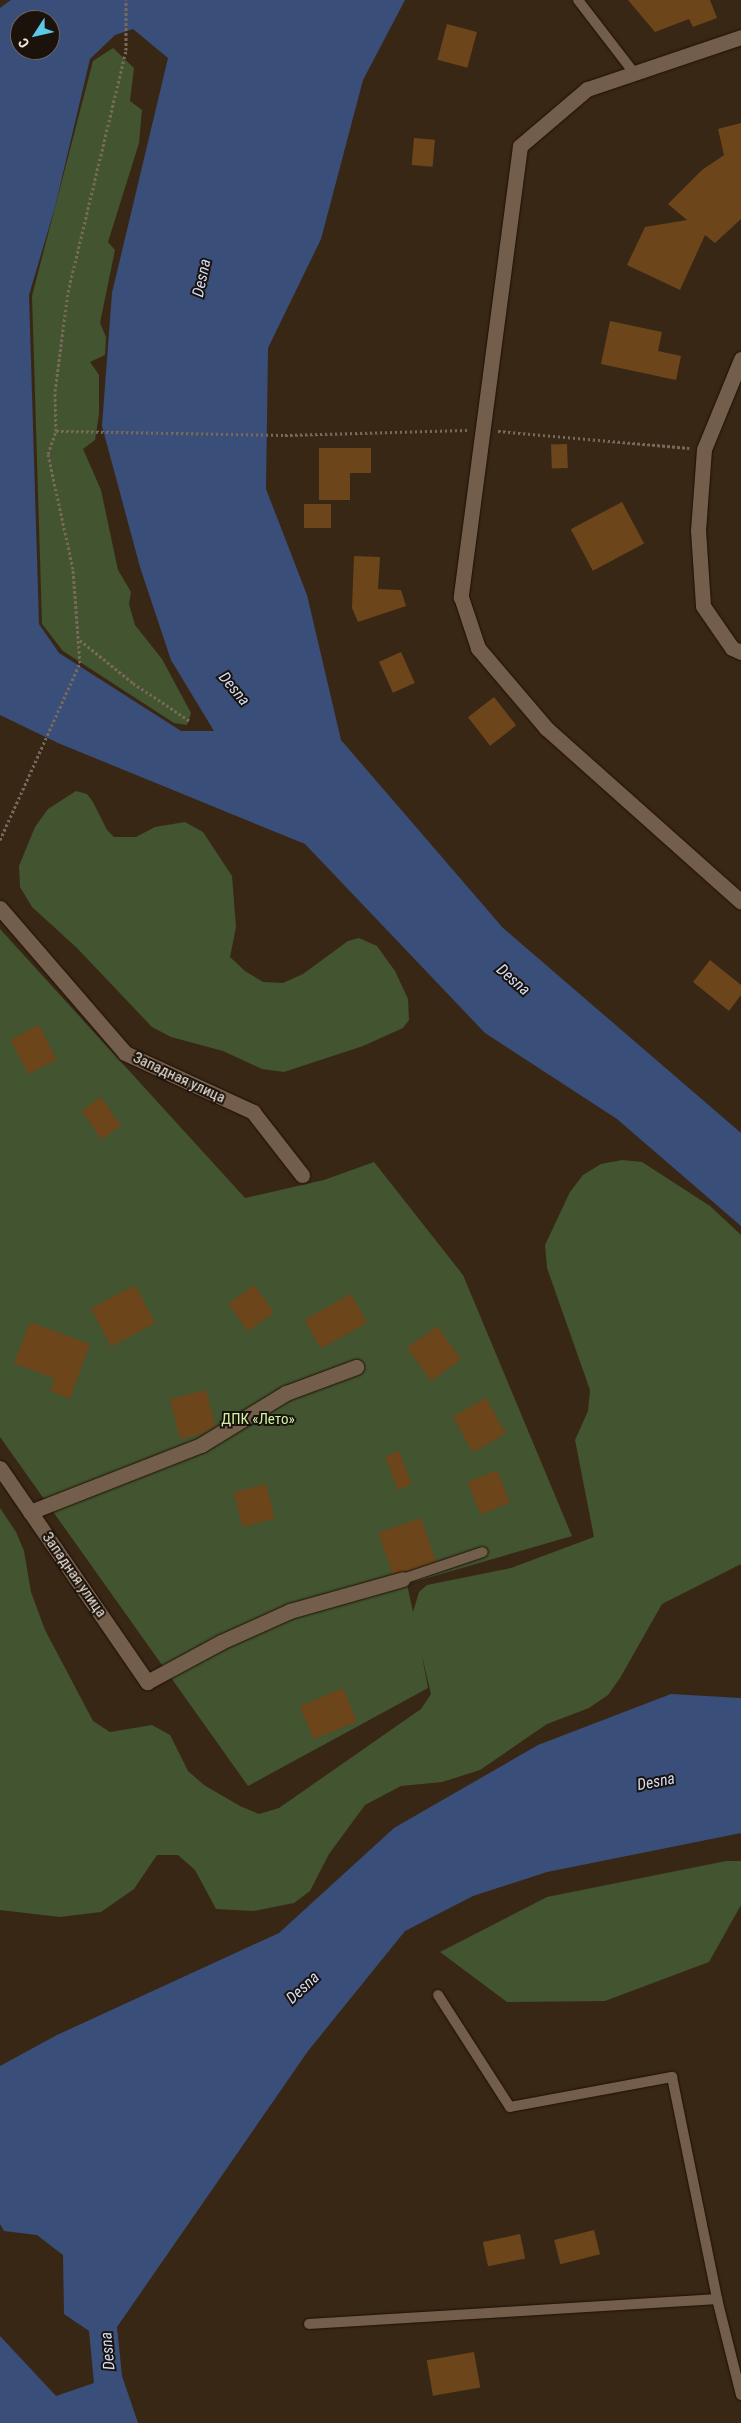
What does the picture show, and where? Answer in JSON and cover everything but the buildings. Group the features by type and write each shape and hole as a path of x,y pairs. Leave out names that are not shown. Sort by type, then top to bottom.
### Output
{"street":[{"path":"741,37 587,90 520,146 461,597 478,648 546,728 741,902"},
{"path":"741,359 704,449 698,530 703,606 732,648 741,652"},
{"name":"Западная улица","path":"0,908 125,1054 253,1112 302,1176"},
{"path":"30,1512 200,1445 286,1393 356,1366"},
{"name":"Западная улица","path":"0,1468 147,1682 221,1642 290,1611 403,1579"}],"lane":[{"path":"578,0 635,74"},
{"path":"403,1579 483,1552"},
{"path":"438,1995 510,2107 672,2077 717,2300 741,2395"},
{"path":"309,2324 717,2300"}],"path":[{"path":"0,840 25,790 80,663 80,639 73,569 48,454 56,432 55,391 68,292 126,50 126,0"},
{"path":"56,432 285,435"},
{"path":"80,639 133,683 190,721"}],"green space":[{"path":"113,48 134,68 130,101 142,110 139,143 108,242 115,250 100,323 106,337 105,355 90,362 99,375 99,414 95,440 83,449 101,490 118,570 131,592 129,604 135,625 162,659 191,713 187,725 174,723 63,651 42,624 32,296 93,61"},
{"path":"76,791 87,794 107,830 114,837 136,837 155,827 185,822 203,832 232,876 236,927 230,957 245,971 263,982 283,983 303,974 348,941 359,938 377,946 395,971 408,999 409,1020 403,1028 363,1046 284,1072 262,1069 223,1051 171,1037 152,1027 77,948 32,907 20,887 19,866 35,827 48,809"},
{"name":"ДПК «Лето»","path":"0,929 245,1198 324,1180 374,1162 463,1275 572,1536 407,1584 413,1612 419,1592 427,1585 511,1568 594,1537 575,1440 588,1411 590,1390 547,1268 545,1245 570,1192 583,1175 601,1164 622,1160 642,1162 710,1206 741,1235 741,1564 662,1604 620,1678 608,1695 589,1708 547,1724 480,1770 442,1782 401,1786 365,1805 329,1854 310,1891 294,1903 254,1911 216,1909 195,1870 178,1855 157,1855 134,1889 101,1912 60,1917 0,1910 0,1508 16,1532 24,1551 31,1592 45,1630 93,1721 110,1732 152,1725 170,1735 188,1771 204,1785 240,1806 259,1814 279,1808 421,1709 431,1694 422,1656 428,1688 248,1786 0,1437"},
{"path":"726,1861 741,1861 741,1905 709,1962 605,2001 507,2002 440,1952 547,1897"}],"water":[{"name":"Desna","path":"11,0 405,0 363,80 321,239 268,348 266,489 307,595 341,740 503,928 741,1133 741,1226 617,1119 485,1033 305,844 58,743 0,715 0,8","holes":["133,29 168,58 112,293 102,426 140,567 171,660 214,731 181,731 59,653 39,624 29,295 55,207 90,59 115,35"]},
{"name":"Desna","path":"671,1694 741,1698 741,1833 547,1872 473,1896 405,1931 308,2051 117,2327 122,2376 138,2423 0,2423 0,2336 56,2396 94,2383 89,2331 64,2314 63,2255 37,2235 4,2231 0,2224 0,2066 57,2035 279,1933 394,1828 538,1745"}]}
